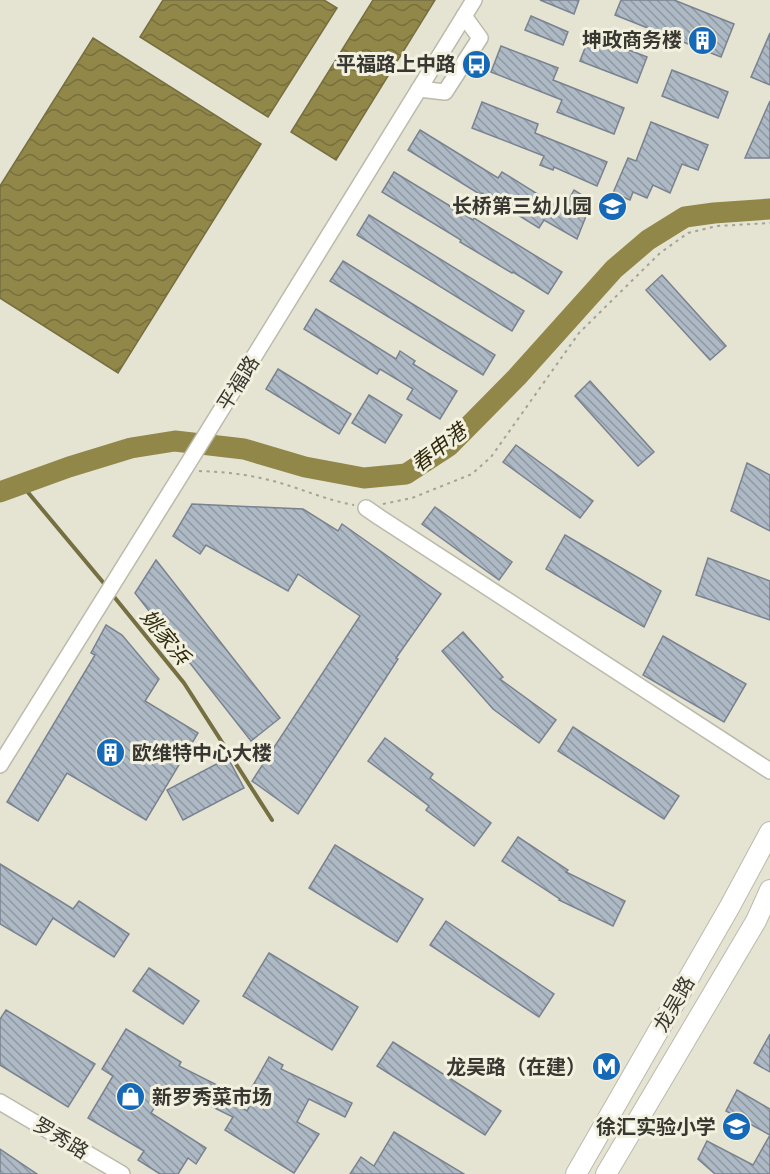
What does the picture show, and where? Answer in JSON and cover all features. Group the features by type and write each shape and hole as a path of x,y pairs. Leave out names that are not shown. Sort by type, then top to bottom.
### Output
{"main road":[{"name":"龙吴路","path":"576,1174 729,908 770,832"},
{"name":"龙吴路","path":"606,1174 756,921 770,890"}],"street":[{"name":"平福路","path":"0,765 474,0"},
{"path":"419,89 445,92 480,38 464,16"},
{"path":"366,508 770,771"},
{"name":"罗秀路","path":"0,1102 122,1174"}],"path":[{"path":"213,472 243,474 270,480 340,503 366,508 412,498 472,474 491,457 579,333 660,253 688,233 717,226 770,223"}],"water":[{"path":"163,0 324,0 337,8 268,117 140,37"},
{"path":"373,0 435,0 336,160 291,132"},
{"path":"93,38 261,144 118,373 0,298 0,186"}],"building":[{"path":"540,0 579,0 574,14"},
{"name":"坤政商务楼","path":"621,0 674,0 734,24 721,57 615,15"},
{"path":"531,16 568,32 563,45 525,30"},
{"path":"770,33 770,85 751,77"},
{"path":"590,35 647,57 637,83 580,61"},
{"path":"501,46 558,68 553,80 624,108 614,134 557,112 562,100 491,72"},
{"path":"672,70 728,92 718,118 662,96"},
{"path":"770,101 770,158 745,158"},
{"path":"482,102 538,124 535,133 607,162 597,186 554,167 553,170 540,165 544,156 472,128"},
{"path":"651,122 708,145 698,170 682,164 670,193 653,185 647,198 633,192 630,200 613,193 628,158 636,161"},
{"path":"420,130 498,178 502,172 563,210 574,190 592,201 577,239 544,220 539,228 408,150"},
{"path":"394,172 562,272 548,294 382,192"},
{"path":"369,215 524,311 512,331 357,235"},
{"path":"343,261 495,355 483,375 330,281"},
{"path":"662,275 726,346 710,360 646,290"},
{"path":"316,309 396,359 400,351 415,361 413,364 457,391 440,419 407,399 413,389 380,369 377,374 304,329"},
{"path":"278,369 351,414 339,434 266,389"},
{"path":"590,381 654,452 638,466 575,396"},
{"path":"369,395 402,415 385,443 352,423"},
{"path":"516,445 593,501 580,518 503,462"},
{"path":"747,463 770,475 770,531 731,511"},
{"path":"192,504 303,509 338,531 342,524 441,594 396,658 398,659 298,814 252,781 360,616 298,574 288,591 206,545 200,554 173,536"},
{"path":"435,507 512,562 499,580 422,524"},
{"path":"565,535 661,591 644,627 546,569"},
{"path":"708,558 770,581 770,620 696,595"},
{"path":"156,560 280,718 251,741 135,593"},
{"name":"欧维特中心大楼","path":"106,625 122,635 159,679 145,701 198,733 146,820 67,773 38,821 7,802 95,655 91,653"},
{"path":"463,632 503,677 500,679 556,720 539,743 493,709 442,651"},
{"path":"663,636 746,684 724,722 643,675"},
{"path":"573,727 679,796 664,819 558,751"},
{"path":"385,738 433,774 430,778 491,823 474,846 426,810 429,806 368,761"},
{"path":"228,758 244,788 183,820 167,790"},
{"path":"518,837 568,870 566,872 625,901 613,926 559,900 502,861"},
{"path":"335,845 423,899 397,942 309,888"},
{"path":"0,864 73,909 79,901 129,934 114,957 53,918 36,945 0,924"},
{"path":"446,921 554,994 539,1017 430,945"},
{"path":"269,953 358,1007 332,1050 243,996"},
{"path":"149,968 199,1001 183,1024 133,991"},
{"path":"6,1010 95,1064 68,1107 0,1065 0,1019"},
{"path":"126,1029 181,1062 179,1066 233,1093 229,1100 247,1111 258,1092 251,1089 269,1057 283,1065 281,1069 352,1103 345,1117 309,1099 297,1122 319,1134 294,1173 225,1130 233,1117 168,1085 151,1113 206,1148 196,1164 188,1158 178,1174 160,1174 138,1160 144,1151 88,1118 113,1076 102,1069"},
{"path":"770,1034 770,1072 754,1063"},
{"path":"393,1042 501,1111 485,1135 377,1066"},
{"path":"737,1090 770,1109 770,1135 726,1111"},
{"path":"394,1132 464,1174 350,1174 361,1157 374,1166"},
{"path":"770,1135 770,1174 715,1174 698,1159 707,1141 753,1165"},
{"path":"0,1149 37,1174 0,1174"}],"waterway":[{"name":"春申港","path":"0,492 131,448 175,441 244,449 305,467 364,478 406,474 449,446 517,377 614,269 648,240 685,217 770,209"},
{"name":"姚家浜","path":"21,484 107,587"},
{"name":"姚家浜","path":"111,593 184,683 272,820"}],"place":[{"name":"坤政商务楼","path":"703,40"},
{"name":"平福路上中路","path":"477,64"},
{"name":"长桥第三幼儿园","path":"613,206"},
{"name":"欧维特中心大楼","path":"111,753"},
{"name":"龙吴路（在建）","path":"607,1067"},
{"name":"新罗秀菜市场","path":"131,1097"},
{"name":"徐汇实验小学","path":"737,1127"}]}
